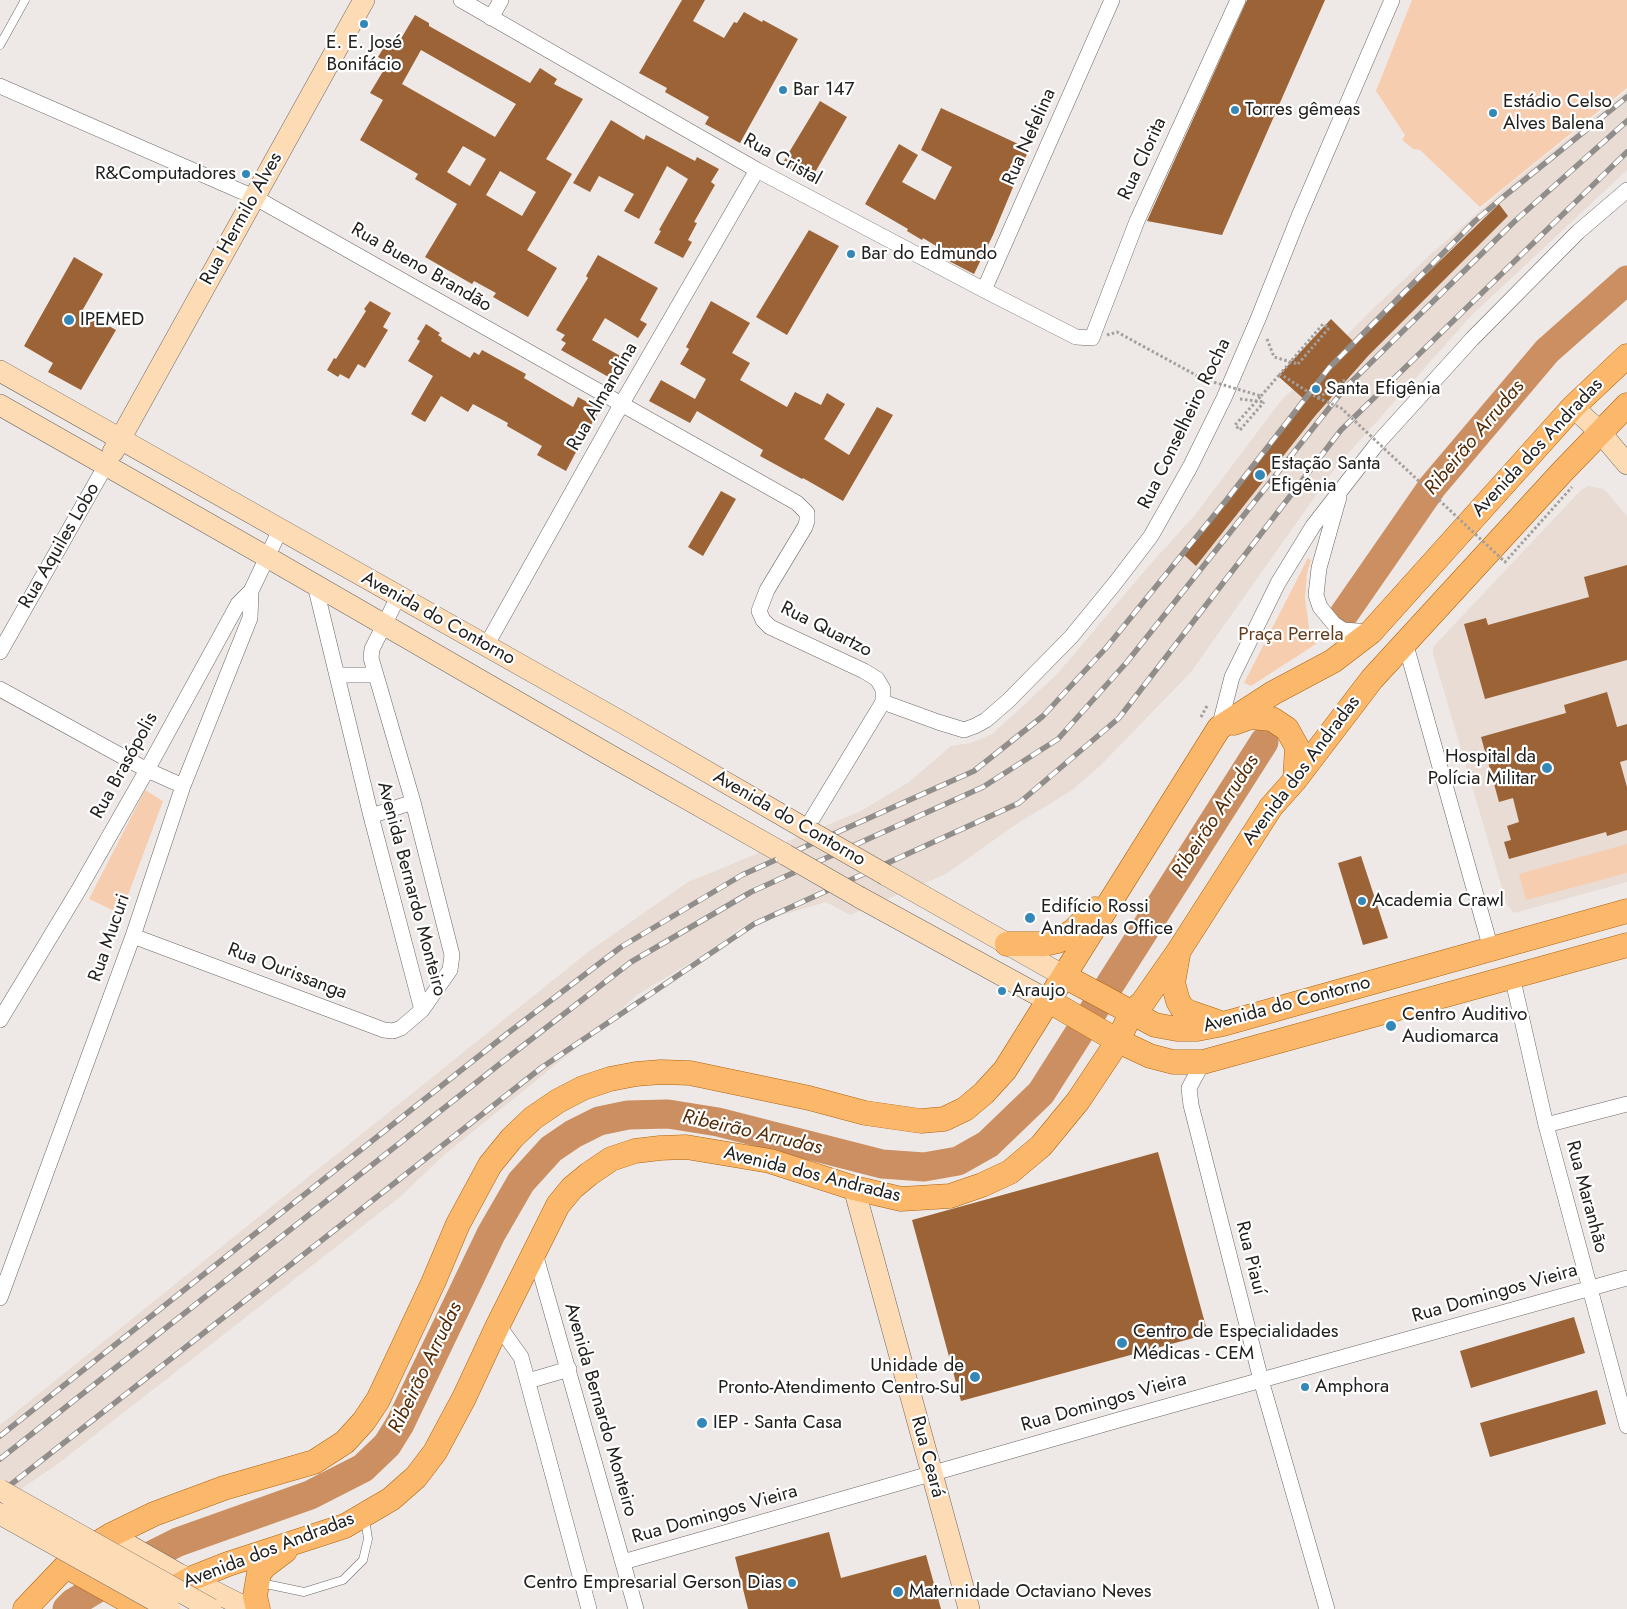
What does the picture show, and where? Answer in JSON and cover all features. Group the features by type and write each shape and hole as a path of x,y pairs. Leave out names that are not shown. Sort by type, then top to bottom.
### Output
{"main road":[{"name":"Rua Hermilo Alves","path":"120,439 364,0"},
{"name":"Avenida dos Andradas","path":"25,1609 76,1571 90,1548 116,1538 154,1514 224,1488 314,1462 345,1442 364,1421 378,1400 433,1283 458,1224 490,1165 512,1138 533,1118 558,1101 583,1088 610,1079 636,1074 671,1072 690,1073 748,1084 865,1113 921,1121 944,1119 965,1109 984,1093 1005,1070 1057,1005 1117,890 1219,728 1273,693 1333,661 1371,632 1573,407 1627,356"},
{"name":"Avenida do Contorno","path":"0,371 624,724 1006,944 1156,1025 1177,1029 1197,1029 1222,1024 1627,911"},
{"name":"Avenida do Contorno","path":"0,405 267,557 613,758 859,897 1057,1005 1114,1039 1164,1061 1203,1062 1627,945"},
{"name":"Avenida dos Andradas","path":"132,1604 184,1576 228,1564 345,1526 391,1499 416,1478 435,1452 464,1398 534,1250 558,1205 572,1188 611,1159 635,1151 686,1147 770,1161 854,1188 901,1199 950,1196 982,1186 1010,1172 1040,1146 1078,1101 1114,1039 1127,1011 1143,1002 1178,952 1271,807 1295,780 1372,679 1627,405"},
{"path":"1573,407 1600,432 1627,464"},
{"name":"Rua Aquiles Lobo","path":"106,465 120,439"},
{"path":"1219,728 1252,717 1272,718 1287,729 1297,747 1295,780"},
{"path":"1006,944 1044,944 1058,941 1073,932 1098,905 1117,890"},
{"path":"1512,976 1509,958 1512,950 1520,941"},
{"path":"1482,985 1494,973 1495,959 1491,949"},
{"path":"1178,952 1173,983 1182,1008 1222,1024"},
{"name":"Rua Ceará","path":"854,1188 969,1609"},
{"path":"0,1490 210,1609"},
{"path":"0,1514 170,1609"},
{"path":"116,1538 249,1609"},
{"path":"258,1609 255,1596 259,1573 279,1555 300,1541"},
{"path":"76,1571 132,1604"}],"street":[{"name":"Rua Cristal","path":"461,0 758,170 1076,337 1092,338"},
{"path":"491,18 501,0"},
{"name":"Rua Nefelina","path":"984,290 1112,0"},
{"name":"Rua Clorita","path":"1092,338 1137,220 1238,0"},
{"name":"Rua Conselheiro Rocha","path":"883,702 964,730 986,720 1008,701 1071,637 1151,536 1190,467 1224,398 1299,216 1392,0"},
{"name":"Rua Bueno Brandão","path":"0,86 254,197 797,503 807,512"},
{"name":"Rua Almandina","path":"486,646 758,170"},
{"name":"Avenida dos Andradas","path":"1219,728 1232,677 1274,591 1313,526 1376,445 1472,339 1578,232 1627,190"},
{"name":"Rua Aquiles Lobo","path":"0,652 106,465"},
{"name":"Avenida dos Andradas","path":"1342,488 1319,568 1316,595 1320,607 1334,624 1343,630 1371,632"},
{"name":"Rua Quartzo","path":"807,512 805,527 767,590 759,611 763,620 770,627 864,671 877,679 883,689 883,702"},
{"name":"Rua Brasópolis","path":"0,1020 78,891 238,604 251,591 280,530"},
{"name":"Avenida Bernardo Monteiro","path":"315,585 371,816 422,1010"},
{"name":"Rua Mucuri","path":"0,1298 133,936 183,786 250,618 251,591"},
{"name":"Avenida Bernardo Monteiro","path":"398,597 371,653 371,658 413,802 452,955 450,970 422,1010"},
{"path":"1405,642 1491,949"},
{"path":"338,675 376,675"},
{"path":"0,689 147,770 183,786"},
{"path":"809,831 883,702"},
{"path":"371,816 413,802"},
{"name":"Rua Ourissanga","path":"133,936 384,1030 393,1031 401,1028 422,1010"},
{"name":"Rua Maranhão","path":"1512,976 1546,1125 1627,1426"},
{"name":"Rua Piauí","path":"1203,1062 1189,1088 1191,1105 1261,1380 1327,1609"},
{"path":"1546,1125 1627,1104"},
{"name":"Avenida Bernardo Monteiro","path":"534,1250 636,1609"},
{"name":"Rua Domingos Vieira","path":"623,1562 1627,1278"},
{"path":"498,1325 521,1356 589,1609"},
{"path":"528,1381 569,1369"}],"lane":[{"path":"0,45 25,0"},
{"path":"256,1582 304,1592 343,1580 363,1560 368,1539 364,1514"}],"path":[{"path":"1224,398 1264,402 1240,430 1235,425 1261,396 1280,374 1324,324 1329,328 1298,364 1274,358 1258,319"},
{"path":"1107,335 1117,332 1203,379 1261,396"},
{"path":"1280,374 1318,398 1341,408 1505,562 1572,487"},
{"path":"1318,398 1345,380"}],"shaded area":[{"path":"1627,91 1627,170 1472,315 1336,467 1191,672 1101,765 1071,791 1018,823 946,874 850,915 826,902 742,927 708,952 637,995 590,1037 444,1155 400,1197 55,1466 0,1503 0,1425 588,952 688,882 859,812 909,782 951,746 971,743 992,734 1058,673 1147,568 1195,515 1280,402 1430,255 1508,186"},
{"name":"Hospital da Polícia Militar","path":"1588,486 1604,489 1627,516 1627,882 1514,913 1507,905 1433,654 1433,647 1581,490"}],"green space":[{"name":"Estádio Celso Alves Balena","path":"1412,0 1627,0 1627,88 1480,207 1420,150 1413,149 1402,140 1405,135 1376,91"},
{"name":"Praça Perrela","path":"1308,558 1311,560 1307,573 1305,598 1309,628 1316,644 1251,686 1244,683"},
{"path":"145,790 163,801 121,914 89,899"},
{"path":"1627,844 1627,873 1526,900 1519,874"}],"building":[{"path":"682,0 705,0 693,21 724,38 734,22 737,23 744,12 798,39 740,143 705,124 709,117 665,92 667,88 639,73"},
{"name":"Torres gêmeas","path":"1247,0 1325,0 1222,235 1147,221"},
{"path":"415,15 429,23 429,26 530,83 540,68 557,79 554,84 583,99 546,159 572,174 527,250 557,268 528,317 493,297 496,293 474,281 472,284 425,257 457,204 415,179 418,174 360,140 383,100 370,93 388,63 378,57 387,42 396,47","holes":["421,50 516,104 495,137 402,84","463,146 486,159 470,186 447,172","500,171 536,192 522,216 486,195"]},
{"path":"820,101 847,117 810,181 782,164"},
{"path":"941,108 1029,149 993,235 974,274 943,258 946,252 923,238 922,240 907,231 908,229 865,204 899,144 918,155 902,182 935,200 952,167 921,150"},
{"path":"611,120 644,140 646,135 695,161 697,157 719,169 711,182 715,185 694,222 697,223 688,240 692,242 683,258 654,243 661,231 659,230 688,179 667,166 639,219 624,211 634,194 599,176 590,192 573,183"},
{"name":"Santa Efigênia","path":"1499,204 1508,216 1368,356 1315,416 1196,566 1183,554 1306,401 1278,376 1331,319 1355,343"},
{"path":"809,230 839,246 787,335 756,317"},
{"path":"598,255 658,288 640,320 647,324 638,338 605,318 592,340 624,358 612,379 561,350 566,343 561,340 565,335 556,330 588,278 586,276"},
{"name":"IPEMED","path":"74,257 103,274 82,311 116,330 81,390 48,372 53,363 24,346"},
{"path":"370,301 391,313 383,327 388,330 365,368 358,364 349,379 340,374 338,377 327,370 366,311 364,309"},
{"path":"711,301 750,323 732,353 750,363 740,380 787,407 795,392 821,405 827,393 845,404 824,439 849,455 877,407 893,415 843,501 760,456 763,450 697,411 690,423 649,401 661,380 695,399 706,379 680,364 689,349 686,347"},
{"path":"426,324 440,333 438,335 442,338 441,341 470,358 474,352 479,355 482,350 526,374 524,378 573,407 578,397 600,409 591,425 588,423 573,450 576,452 566,471 537,455 542,446 507,426 508,423 473,404 468,412 441,396 425,422 411,414 433,376 408,361 420,341 417,339"},
{"path":"721,491 736,499 703,556 688,547"},
{"path":"1627,565 1627,660 1485,699 1464,624 1486,618 1488,625 1589,597 1584,577"},
{"path":"1607,692 1617,727 1627,724 1627,760 1620,762 1627,787 1627,830 1607,836 1606,832 1509,859 1504,842 1511,840 1507,826 1519,822 1513,798 1499,802 1481,737 1566,713 1564,705"},
{"name":"Academia Crawl","path":"1361,856 1388,938 1363,945 1338,863"},
{"path":"1158,1152 1208,1334 961,1401 912,1220"},
{"path":"1574,1317 1585,1353 1471,1388 1460,1351"},
{"path":"1597,1390 1606,1424 1490,1457 1480,1423"},
{"name":"Centro Empresarial Gerson Dias","path":"829,1532 841,1578 926,1555 941,1609 748,1609 735,1557"}],"waterway":[{"name":"Ribeirão Arrudas","path":"1344,614 1432,487 1547,351 1627,280"},
{"name":"Ribeirão Arrudas","path":"67,1609 73,1603 152,1555 178,1542 310,1495 363,1468 387,1445 400,1424 491,1234 521,1182 551,1149 573,1134 599,1121 628,1115 668,1114 718,1122 882,1164 924,1167 958,1161 988,1144 1041,1093 1264,742"}],"railway":[{"path":"0,1436 508,1033 621,947 742,875 974,771 1043,716 1106,648 1228,498 1329,368 1475,221 1627,97"},
{"path":"0,1459 631,962 751,892 983,787 1058,739 1127,662 1345,388 1516,220 1627,121"},
{"path":"0,1493 541,1068 754,924 1019,803 1119,718 1341,430 1627,152"}],"place":[{"name":"E. E. José Bonifácio","path":"364,24"},
{"name":"Bar 147","path":"783,90"},
{"name":"Torres gêmeas","path":"1235,110"},
{"name":"Estádio Celso Alves Balena","path":"1493,113"},
{"name":"R&Computadores","path":"246,174"},
{"name":"Bar do Edmundo","path":"851,254"},
{"name":"IPEMED","path":"69,320"},
{"name":"Santa Efigênia","path":"1316,389"},
{"name":"Estação Santa Efigênia","path":"1260,475"},
{"name":"Hospital da Polícia Militar","path":"1547,768"},
{"name":"Academia Crawl","path":"1362,901"},
{"name":"Edifício Rossi Andradas Office","path":"1030,918"},
{"name":"Araujo","path":"1002,991"},
{"name":"Centro Auditivo Audiomarca","path":"1391,1026"},
{"name":"Centro de Especialidades Médicas - CEM","path":"1122,1343"},
{"name":"Unidade de Pronto-Atendimento Centro-Sul","path":"975,1377"},
{"name":"Amphora","path":"1305,1387"},
{"name":"IEP - Santa Casa","path":"702,1423"},
{"name":"Centro Empresarial Gerson Dias","path":"792,1583"},
{"name":"Maternidade Octaviano Neves","path":"898,1592"}]}
